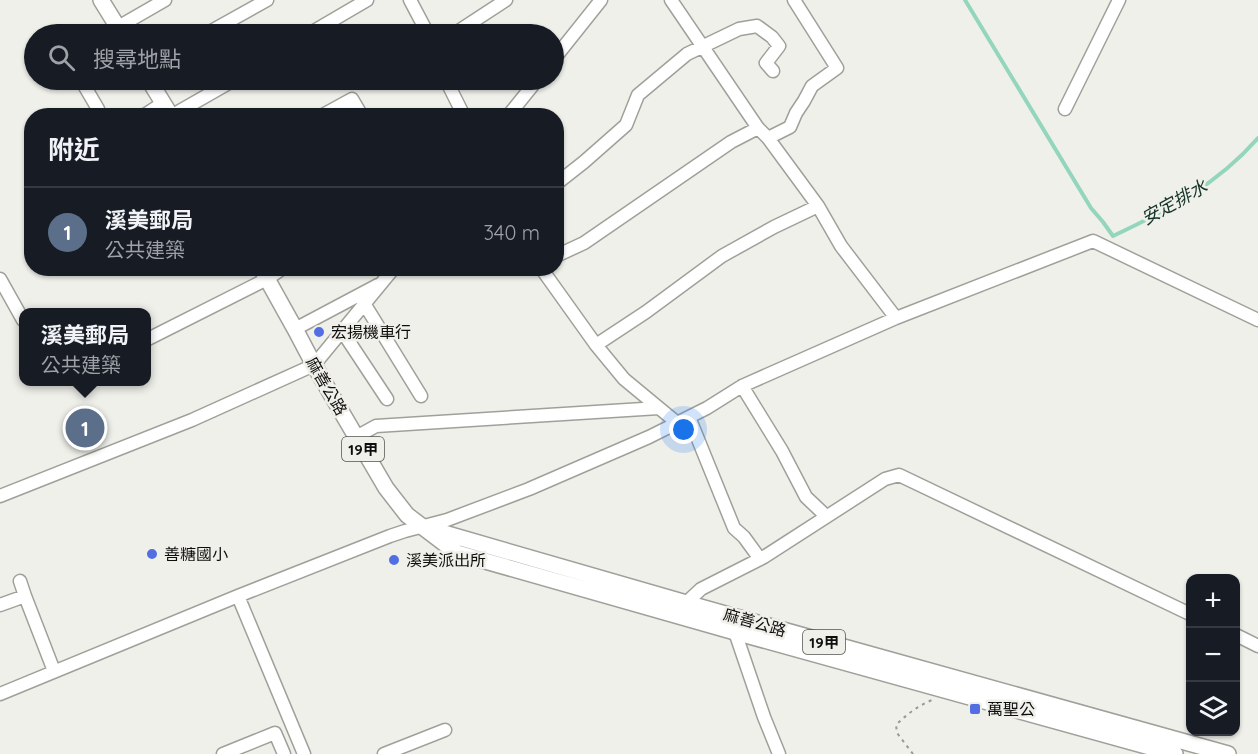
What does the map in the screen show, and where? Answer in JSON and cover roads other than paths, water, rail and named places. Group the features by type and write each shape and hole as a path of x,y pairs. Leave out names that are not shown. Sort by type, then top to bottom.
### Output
{"main road":[{"path":"101,0 112,24"},
{"path":"155,90 166,108"},
{"name":"麻善公路","path":"265,276 314,365 393,498 407,515 456,553 683,610 1228,754"},
{"name":"麻善公路","path":"683,610 735,633 1175,754"}],"street":[{"path":"128,24 165,0"},
{"path":"224,24 267,0"},
{"path":"326,24 367,0"},
{"path":"410,0 423,24"},
{"path":"469,24 506,0"},
{"path":"564,46 601,0"},
{"path":"671,0 758,128 768,138 818,206 841,246 896,318"},
{"path":"768,138 790,127 812,86 837,68 794,0"},
{"path":"1065,109 1119,0"},
{"path":"564,178 626,125 638,95 687,54 702,46 739,29 757,26 772,37 779,46 766,63 773,71"},
{"path":"87,90 97,108"},
{"path":"174,108 213,90"},
{"path":"451,90 460,108"},
{"path":"514,108 529,90"},
{"path":"336,108 352,99 357,108"},
{"path":"564,252 584,243 731,142 758,128"},
{"path":"596,345 646,312 722,256 818,206"},
{"path":"0,694 238,596 390,537 447,520 529,489 649,437 724,398 742,386 896,318 1093,241 1258,320"},
{"path":"151,338 260,276"},
{"path":"0,496 192,420 314,365 388,276"},
{"path":"547,276 596,345 624,379 676,422"},
{"path":"0,279 19,311"},
{"path":"295,329 384,282"},
{"path":"365,305 421,396"},
{"path":"342,331 387,399"},
{"path":"742,386 782,451 806,497 826,516"},
{"path":"356,437 376,426 659,408"},
{"path":"689,417 734,528 744,537 760,559"},
{"path":"683,610 701,589 760,559 885,479 899,476 1186,612"},
{"path":"20,581 54,671"},
{"path":"0,605 25,596"},
{"path":"238,596 304,754"},
{"path":"735,633 779,754"},
{"path":"1240,637 1258,646"},
{"path":"384,754 446,730"},
{"path":"223,754 275,733 284,754"}],"waterway":[{"name":"安定排水","path":"965,0 1091,208 1113,236 1172,206 1209,183 1258,138"}],"place":[{"name":"宏揚機車行","path":"319,332"},
{"name":"溪美郵局","path":"85,428"},
{"name":"善糖國小","path":"152,554"},
{"name":"溪美派出所","path":"394,560"},
{"name":"萬聖公","path":"975,709"}]}
